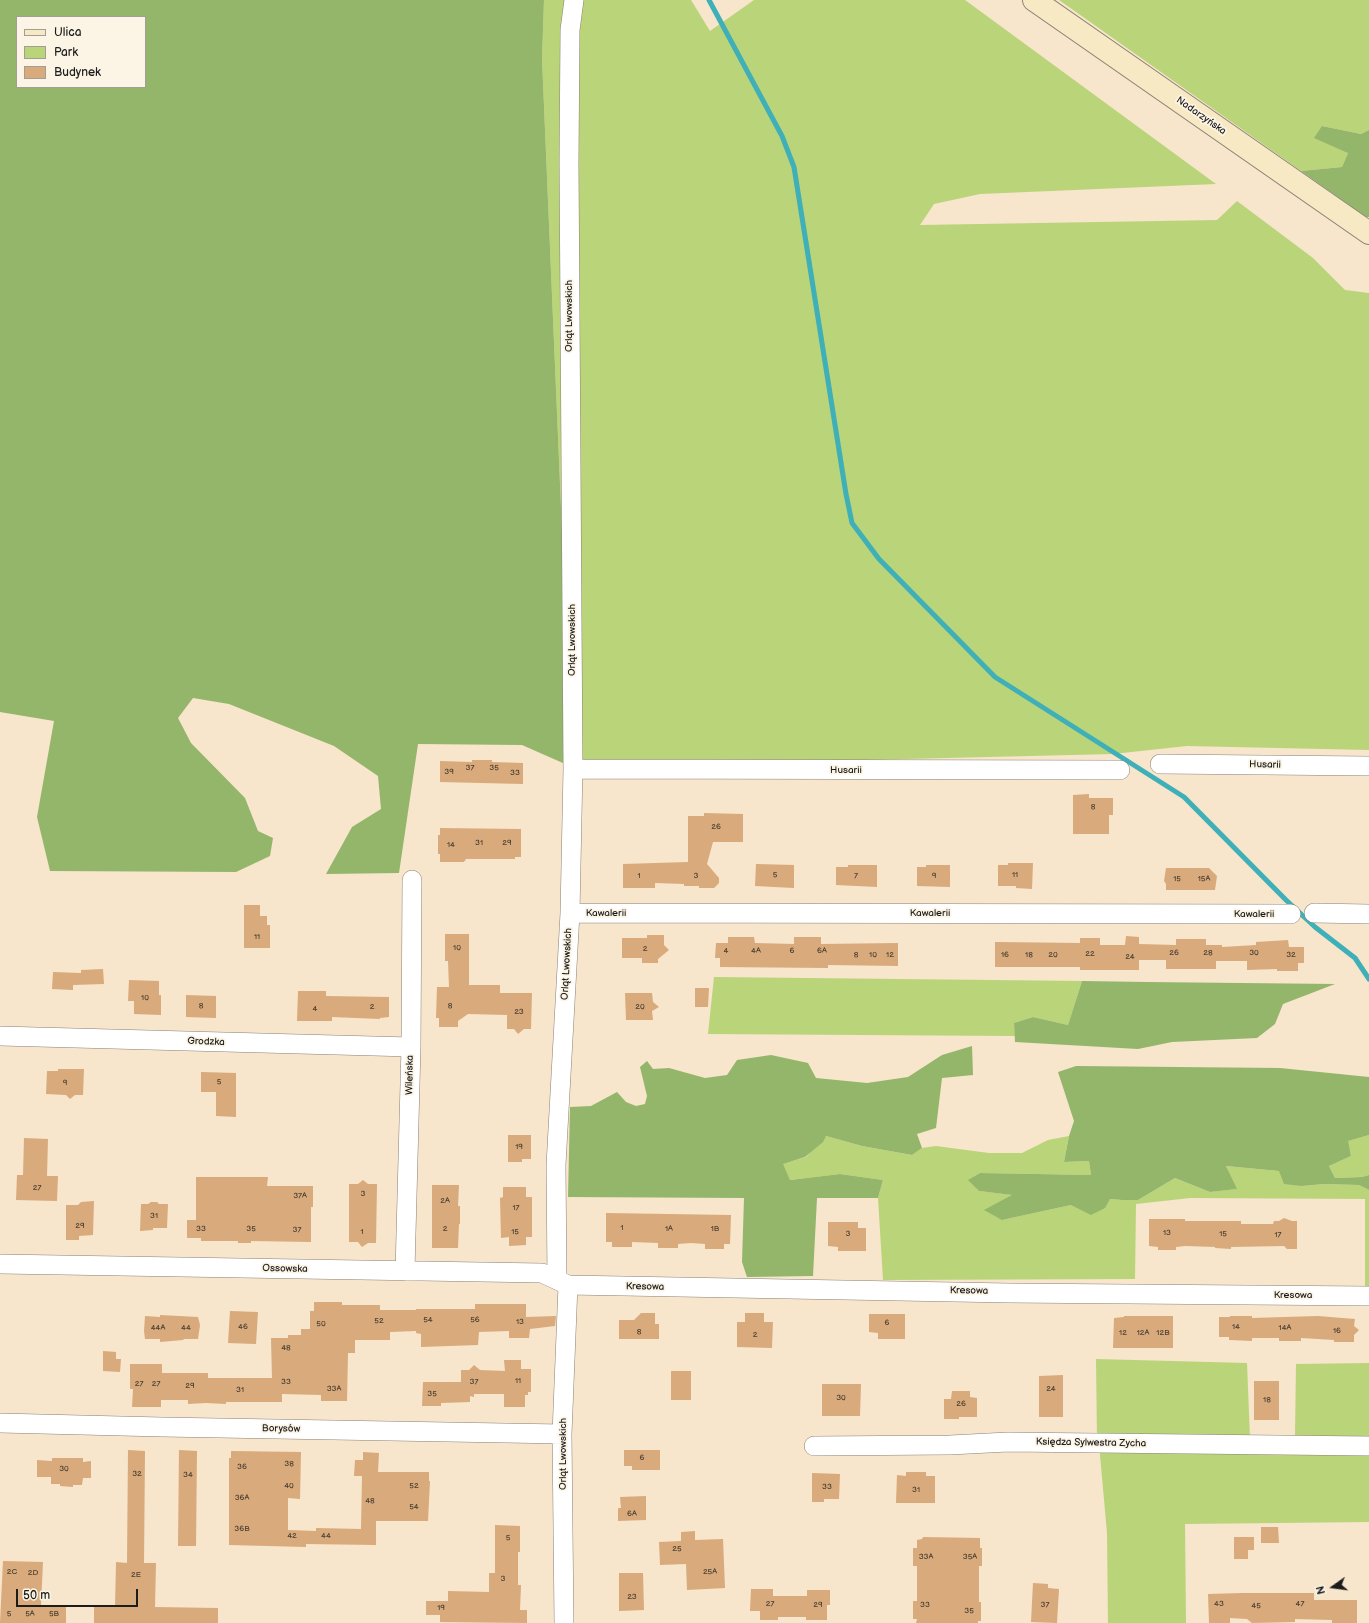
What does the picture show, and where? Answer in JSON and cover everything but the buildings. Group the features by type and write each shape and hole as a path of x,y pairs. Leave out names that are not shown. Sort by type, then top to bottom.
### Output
{"main road":[{"name":"Nadarzyńska","path":"1034,0 1369,233"}],"street":[{"name":"Orląt Lwowskich","path":"564,1623 562,1434 563,1283 556,1165 570,913 573,769 568,162 570,30 574,0"},
{"name":"Husarii","path":"1160,764 1369,766"},
{"name":"Husarii","path":"573,769 1120,770"},
{"name":"Wileńska","path":"405,1271 411,1047 412,880"},
{"name":"Kawalerii","path":"570,913 1291,914"},
{"path":"1314,913 1369,914"},
{"name":"Grodzka","path":"0,1036 411,1047"},
{"name":"Ossowska","path":"0,1264 542,1273 563,1283"},
{"name":"Kresowa","path":"563,1283 999,1291 1009,1293 1369,1296"},
{"name":"Borysów","path":"0,1423 562,1434"},
{"name":"Księdza Sylwestra Zycha","path":"814,1446 950,1445 1008,1442 1369,1446"}],"green space":[{"path":"0,0 544,0 542,59 572,767 522,745 418,744 399,873 326,874 352,827 381,809 378,776 334,746 229,704 193,698 178,718 191,743 245,798 258,831 273,838 270,856 236,872 50,871 37,817 54,721 0,712"},
{"path":"544,0 691,0 710,31 754,0 965,0 1216,184 980,194 934,204 920,225 1217,220 1237,201 1313,258 1345,290 1369,293 1369,750 1187,746 1113,754 572,767 542,59"},
{"path":"1059,0 1369,0 1369,130 1361,134 1322,126 1348,153 1342,167 1301,171"},
{"path":"1322,126 1361,134 1369,130 1369,217 1366,217 1301,171 1342,167 1348,153 1314,138"},
{"path":"714,977 1082,981 1068,1025 1033,1017 1014,1023 1015,1036 708,1034"},
{"path":"1082,981 1335,984 1283,1004 1275,1024 1257,1038 1172,1042 1138,1049 1015,1042 1014,1023 1033,1017 1068,1025"},
{"path":"972,1046 973,1075 942,1078 936,1128 917,1134 922,1148 912,1155 862,1146 826,1136 823,1142 805,1157 783,1164 790,1180 840,1174 883,1180 878,1198 817,1198 813,1276 747,1277 742,1262 744,1198 568,1197 570,1107 591,1106 617,1092 626,1102 636,1106 645,1104 647,1096 640,1067 647,1061 653,1069 669,1068 705,1078 727,1075 737,1060 771,1055 808,1063 816,1078 867,1083 908,1077 942,1055"},
{"path":"1076,1066 1280,1068 1369,1077 1369,1135 1348,1141 1351,1156 1329,1166 1335,1178 1362,1177 1369,1175 1369,1190 1359,1185 1324,1184 1302,1186 1284,1184 1279,1171 1226,1166 1237,1189 1210,1192 1175,1178 1138,1200 1110,1199 1105,1208 1091,1215 1071,1205 1002,1220 984,1210 1012,1195 979,1191 968,1180 980,1173 1091,1175 1089,1161 1064,1162 1069,1136 1074,1121 1058,1072"},
{"path":"1369,1135 1369,1175 1362,1177 1335,1178 1329,1166 1351,1156 1347,1141"},
{"path":"826,1136 862,1146 912,1155 922,1148 936,1146 989,1153 1022,1153 1048,1140 1069,1136 1064,1162 1089,1161 1091,1175 980,1173 969,1180 979,1191 1013,1195 1002,1220 1071,1205 1110,1199 1138,1200 1175,1178 1210,1192 1236,1189 1226,1166 1279,1171 1302,1186 1324,1184 1359,1185 1369,1190 1369,1286 1365,1286 1365,1199 1190,1198 1136,1204 1135,1279 883,1280 878,1198 883,1180 840,1174 790,1180 782,1164 806,1157"},
{"path":"1096,1359 1247,1363 1250,1439 1295,1435 1296,1364 1369,1363 1369,1522 1185,1524 1186,1623 1108,1623 1107,1533 1099,1444 1097,1439"}],"waterway":[{"path":"709,0 782,136 794,167 846,494 852,523 879,559 995,677 1184,797 1286,900 1315,927 1355,958 1369,979"}]}
